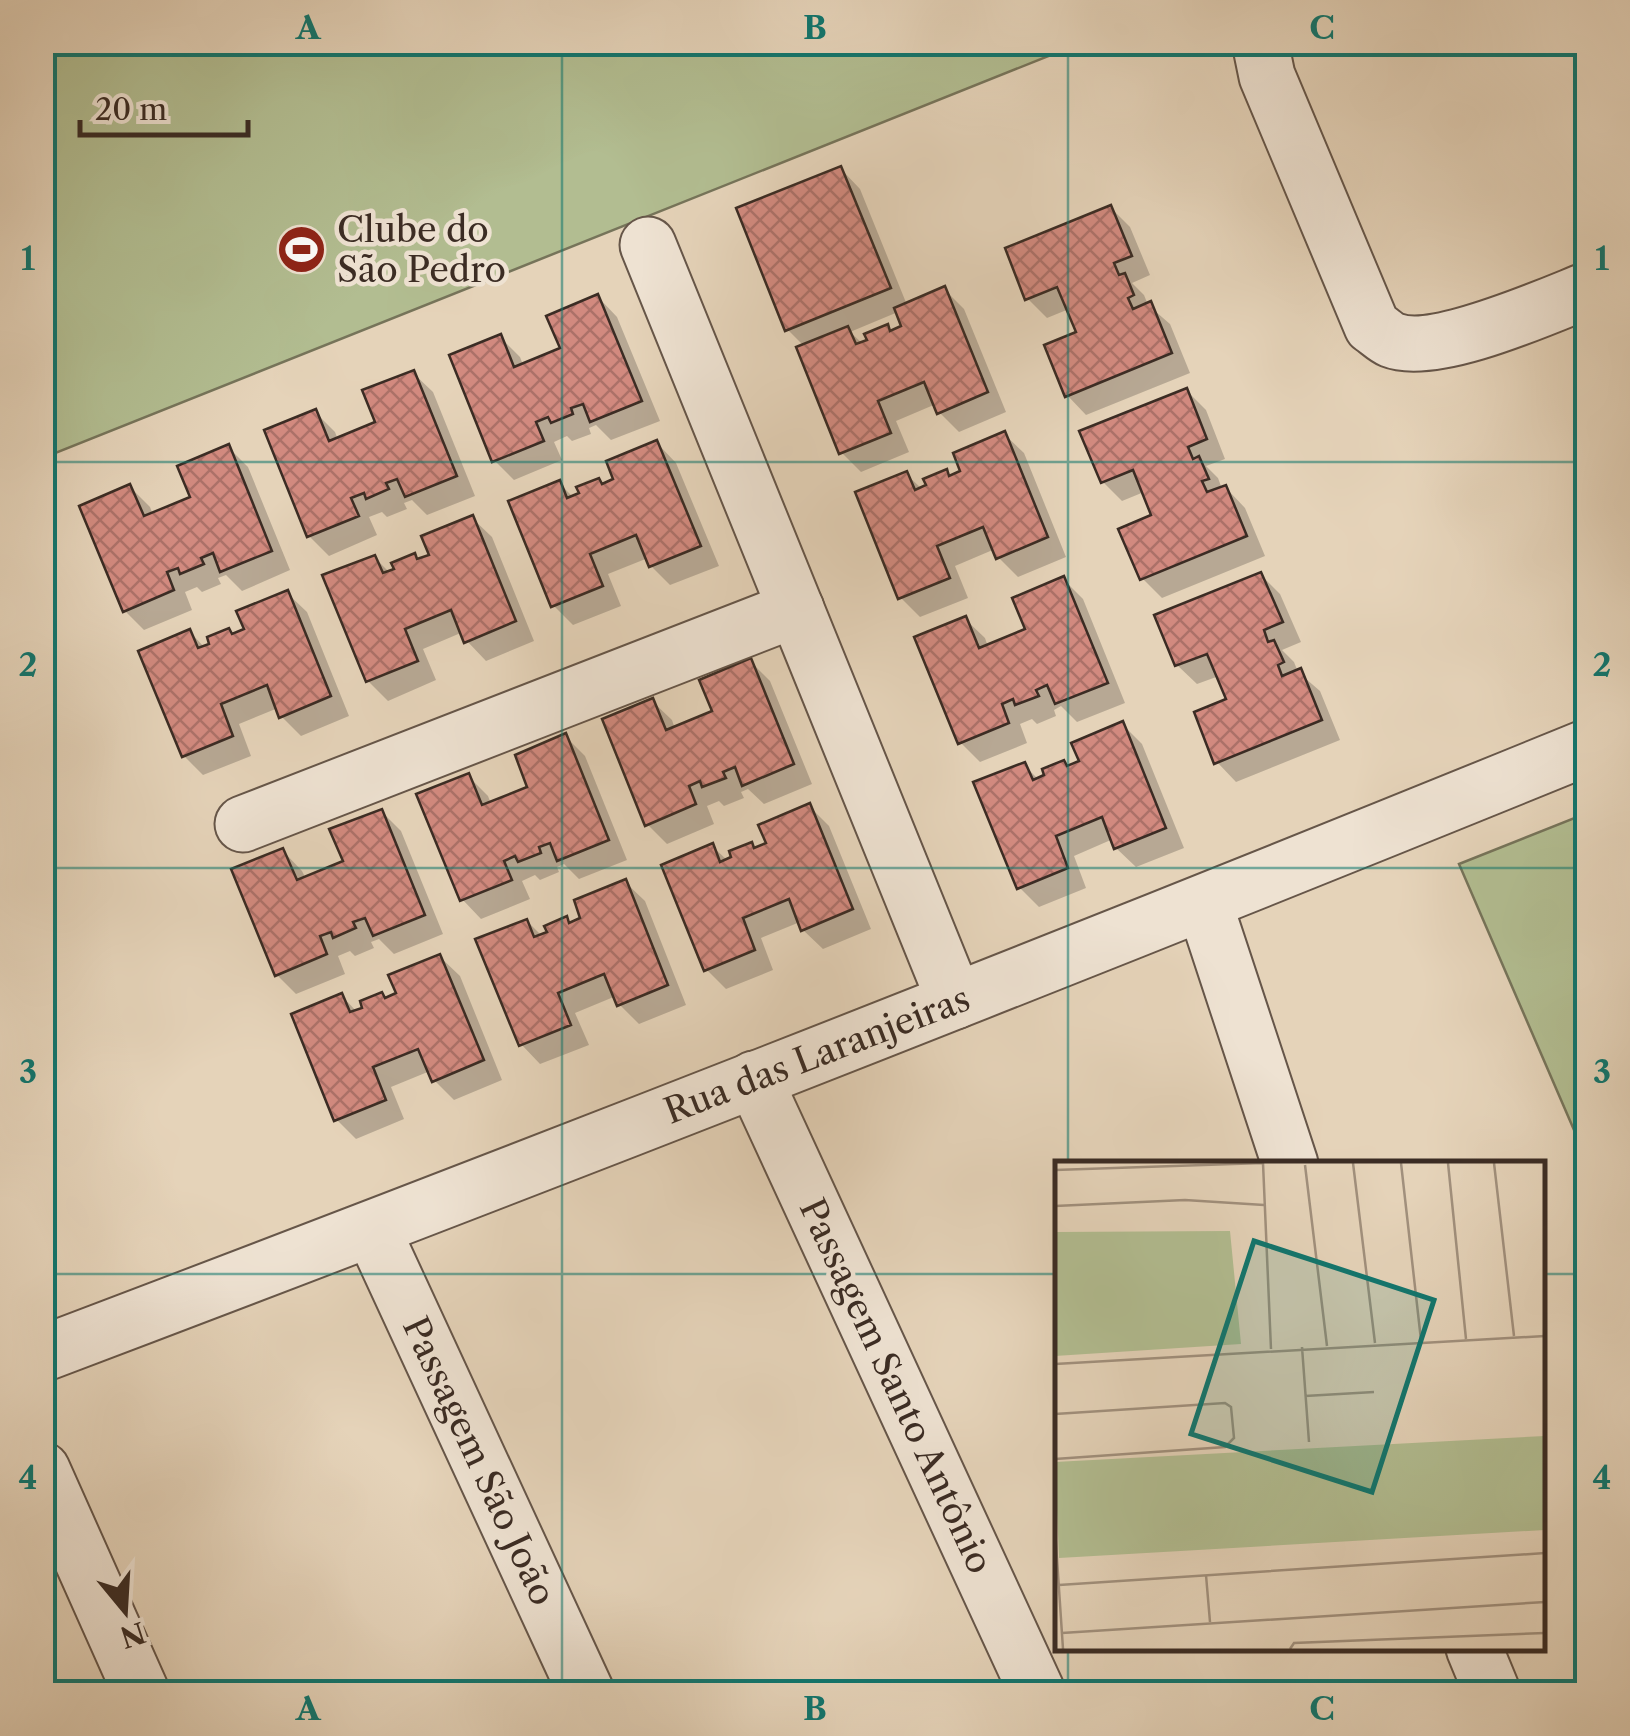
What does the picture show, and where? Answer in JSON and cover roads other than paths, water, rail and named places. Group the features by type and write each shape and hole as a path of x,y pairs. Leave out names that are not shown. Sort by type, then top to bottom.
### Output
{"street":[{"path":"1260,42 1268,76 1372,326 1393,341 1434,341 1492,328 1588,290"},
{"path":"648,245 955,1001"},
{"path":"243,824 796,609"},
{"name":"Rua das Laranjeiras","path":"42,1354 955,1001 1588,747"},
{"path":"1204,903 1289,1161"},
{"name":"Passagem Santo Antônio","path":"754,1079 1038,1694"},
{"name":"Passagem São João","path":"372,1229 586,1694"},
{"path":"42,1470 142,1694"},
{"path":"1475,1651 1493,1694"}],"place":[{"name":"Clube do São Pedro","path":"302,250"}]}
